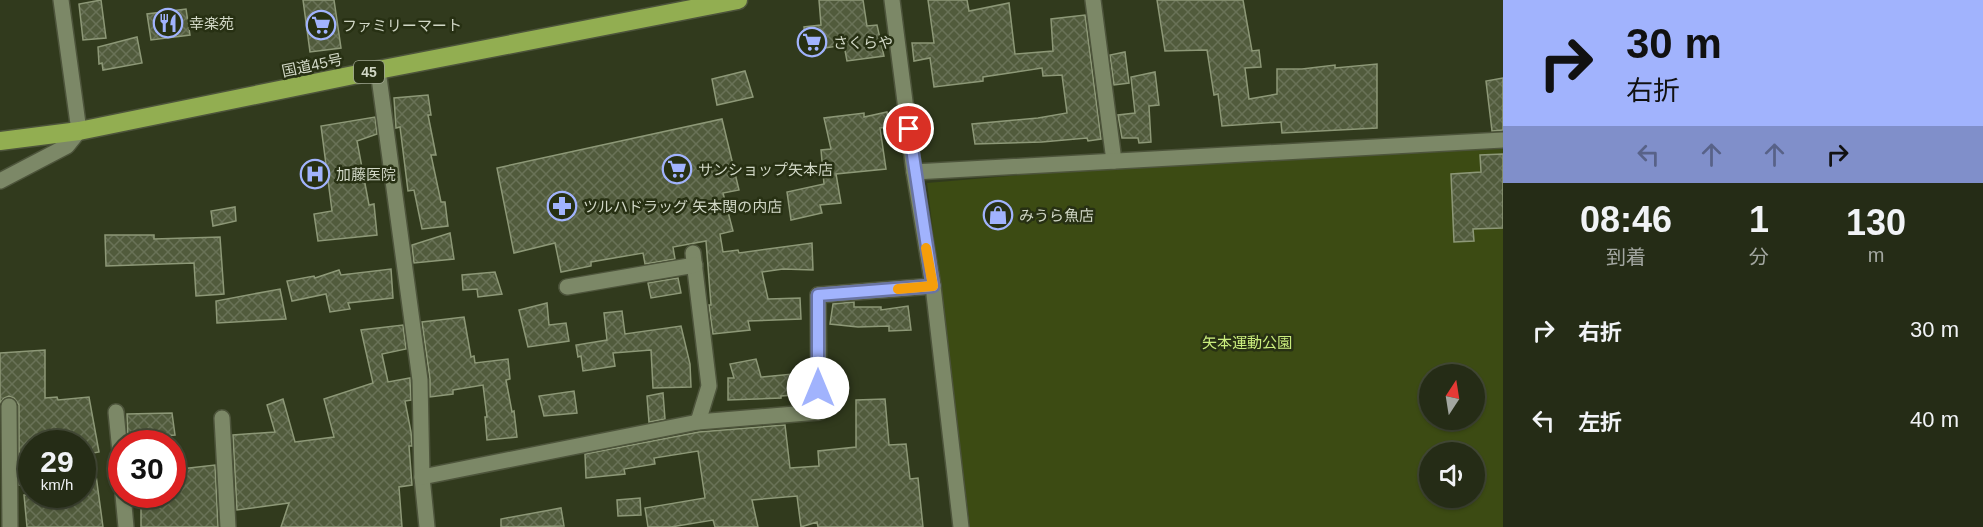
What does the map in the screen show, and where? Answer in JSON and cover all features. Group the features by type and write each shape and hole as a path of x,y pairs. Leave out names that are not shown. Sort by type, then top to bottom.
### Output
{"highway":[{"name":"国道45号","path":"0,141 79,131 738,0"}],"street":[{"path":"0,181 67,147 79,131 61,0"},
{"path":"892,0 914,172 933,286 961,527"},
{"path":"1093,0 1113,161"},
{"path":"378,70 420,380 422,477 427,527"},
{"path":"914,172 1503,140"},
{"path":"567,288 694,259 709,386 698,422"},
{"path":"422,477 698,422 819,412 818,295 933,286"},
{"path":"9,406 10,527"},
{"path":"116,412 118,430"},
{"path":"222,418 228,527"},
{"path":"124,508 126,527"}],"green space":[{"name":"矢本運動公園","path":"1503,149 1503,527 970,527 927,183 1248,156"}],"building":[{"path":"101,0 106,38 83,40 79,4"},
{"path":"303,0 334,0 341,48 310,52"},
{"path":"819,0 863,0 867,26 877,25 884,56 847,61 844,45 806,51 804,27 821,25"},
{"path":"928,0 967,0 969,11 1009,3 1015,54 1053,51 1051,19 1085,15 1101,139 975,144 972,124 1067,113 1062,75 1043,76 1042,68 983,77 983,81 934,87 930,58 914,61 912,43 934,43"},
{"path":"1157,0 1243,0 1252,51 1259,50 1261,67 1245,68 1249,99 1277,94 1277,69 1335,65 1335,68 1377,64 1377,128 1282,133 1281,122 1222,126 1218,94 1214,95 1207,50 1165,51"},
{"path":"186,9 190,35 151,40 147,14"},
{"path":"137,37 142,63 103,70 102,63 99,64 98,47"},
{"path":"1125,52 1129,83 1114,85 1110,55"},
{"path":"745,71 753,97 717,105 712,79"},
{"path":"1155,72 1159,105 1149,106 1151,142 1139,143 1138,138 1122,138 1118,115 1135,113 1131,77"},
{"path":"1503,78 1503,130 1492,131 1486,81"},
{"path":"428,95 431,115 428,115 436,155 431,155 441,202 445,202 448,226 422,229 414,190 408,191 400,127 396,128 394,98"},
{"path":"887,112 889,127 880,128 886,169 836,174 841,203 820,205 822,213 791,220 787,192 824,184 821,150 831,149 824,118 864,113 864,117"},
{"path":"375,117 377,134 357,141 369,205 374,204 377,235 318,241 314,214 332,211 321,126"},
{"path":"722,119 739,190 723,193 733,231 720,234 723,252 738,250 739,253 812,243 813,270 783,269 762,272 768,299 800,298 801,319 748,321 750,330 713,334 709,305 711,305 706,241 673,247 675,259 645,264 643,253 591,262 591,266 561,272 555,243 514,253 497,168"},
{"path":"1503,154 1503,228 1473,229 1474,241 1454,242 1451,174 1481,172 1480,155"},
{"path":"235,207 236,221 213,226 211,211"},
{"path":"450,233 454,259 414,263 412,245"},
{"path":"105,235 154,235 154,239 220,237 224,294 196,296 194,263 106,266"},
{"path":"391,269 393,298 348,303 350,309 330,312 326,294 292,301 287,281 314,276 315,278 339,270 341,275"},
{"path":"495,272 502,294 478,297 477,289 463,290 462,275"},
{"path":"678,278 681,293 651,298 648,283"},
{"path":"280,289 286,319 217,323 216,301"},
{"path":"854,302 854,307 881,307 881,310 908,306 911,330 889,331 889,326 858,327 830,324 833,304"},
{"path":"547,303 549,325 566,323 569,341 528,347 519,310"},
{"path":"622,311 625,334 681,326 690,364 691,387 653,388 651,350 613,353 615,366 583,371 581,356 578,357 576,345 607,340 604,313"},
{"path":"464,317 471,357 474,356 475,363 508,359 510,379 506,380 512,412 514,411 517,437 487,440 483,385 453,390 453,394 430,397 430,379 422,322"},
{"path":"403,325 406,349 382,354 388,382 410,378 411,400 405,401 411,432 412,446 409,446 412,485 399,487 402,527 281,527 289,503 237,510 233,435 275,432 267,405 283,399 295,442 334,437 324,399 373,383 361,330"},
{"path":"45,350 45,398 57,397 58,400 89,397 95,430 19,430 19,405 14,398 9,396 0,403 0,353"},
{"path":"756,359 761,377 793,374 795,395 781,396 781,398 728,400 728,378 734,378 730,364"},
{"path":"574,391 577,413 544,416 539,396"},
{"path":"663,393 665,419 649,422 647,396"},
{"path":"885,399 889,445 906,444 910,479 918,478 923,527 818,527 817,522 801,527 797,496 752,500 758,527 715,527 713,520 671,527 648,527 645,508 705,498 698,451 654,458 655,464 624,469 625,474 586,478 585,454 699,432 785,425 790,468 819,466 818,451 856,447 856,400"},
{"path":"172,413 174,430 128,430 127,414"},
{"path":"96,436 99,452 96,452"},
{"path":"215,465 218,527 141,527 141,508 186,508 186,468"},
{"path":"96,475 103,527 27,527 25,508 96,508"},
{"path":"640,498 641,515 618,516 617,500"},
{"path":"561,508 564,526 501,527 501,519"}],"slow traffic":[{"path":"898,289 933,286 926,248"}],"place":[{"name":"幸楽苑","path":"168,23"},
{"name":"ファミリーマート","path":"321,25"},
{"name":"さくらや","path":"812,42"},
{"name":"サンショップ矢本店","path":"677,169"},
{"name":"加藤医院","path":"315,174"},
{"name":"ツルハドラッグ 矢本関の内店","path":"562,206"},
{"name":"みうら魚店","path":"998,215"}],"route":[{"path":"818,388 818,295 933,286 909,129"}]}
